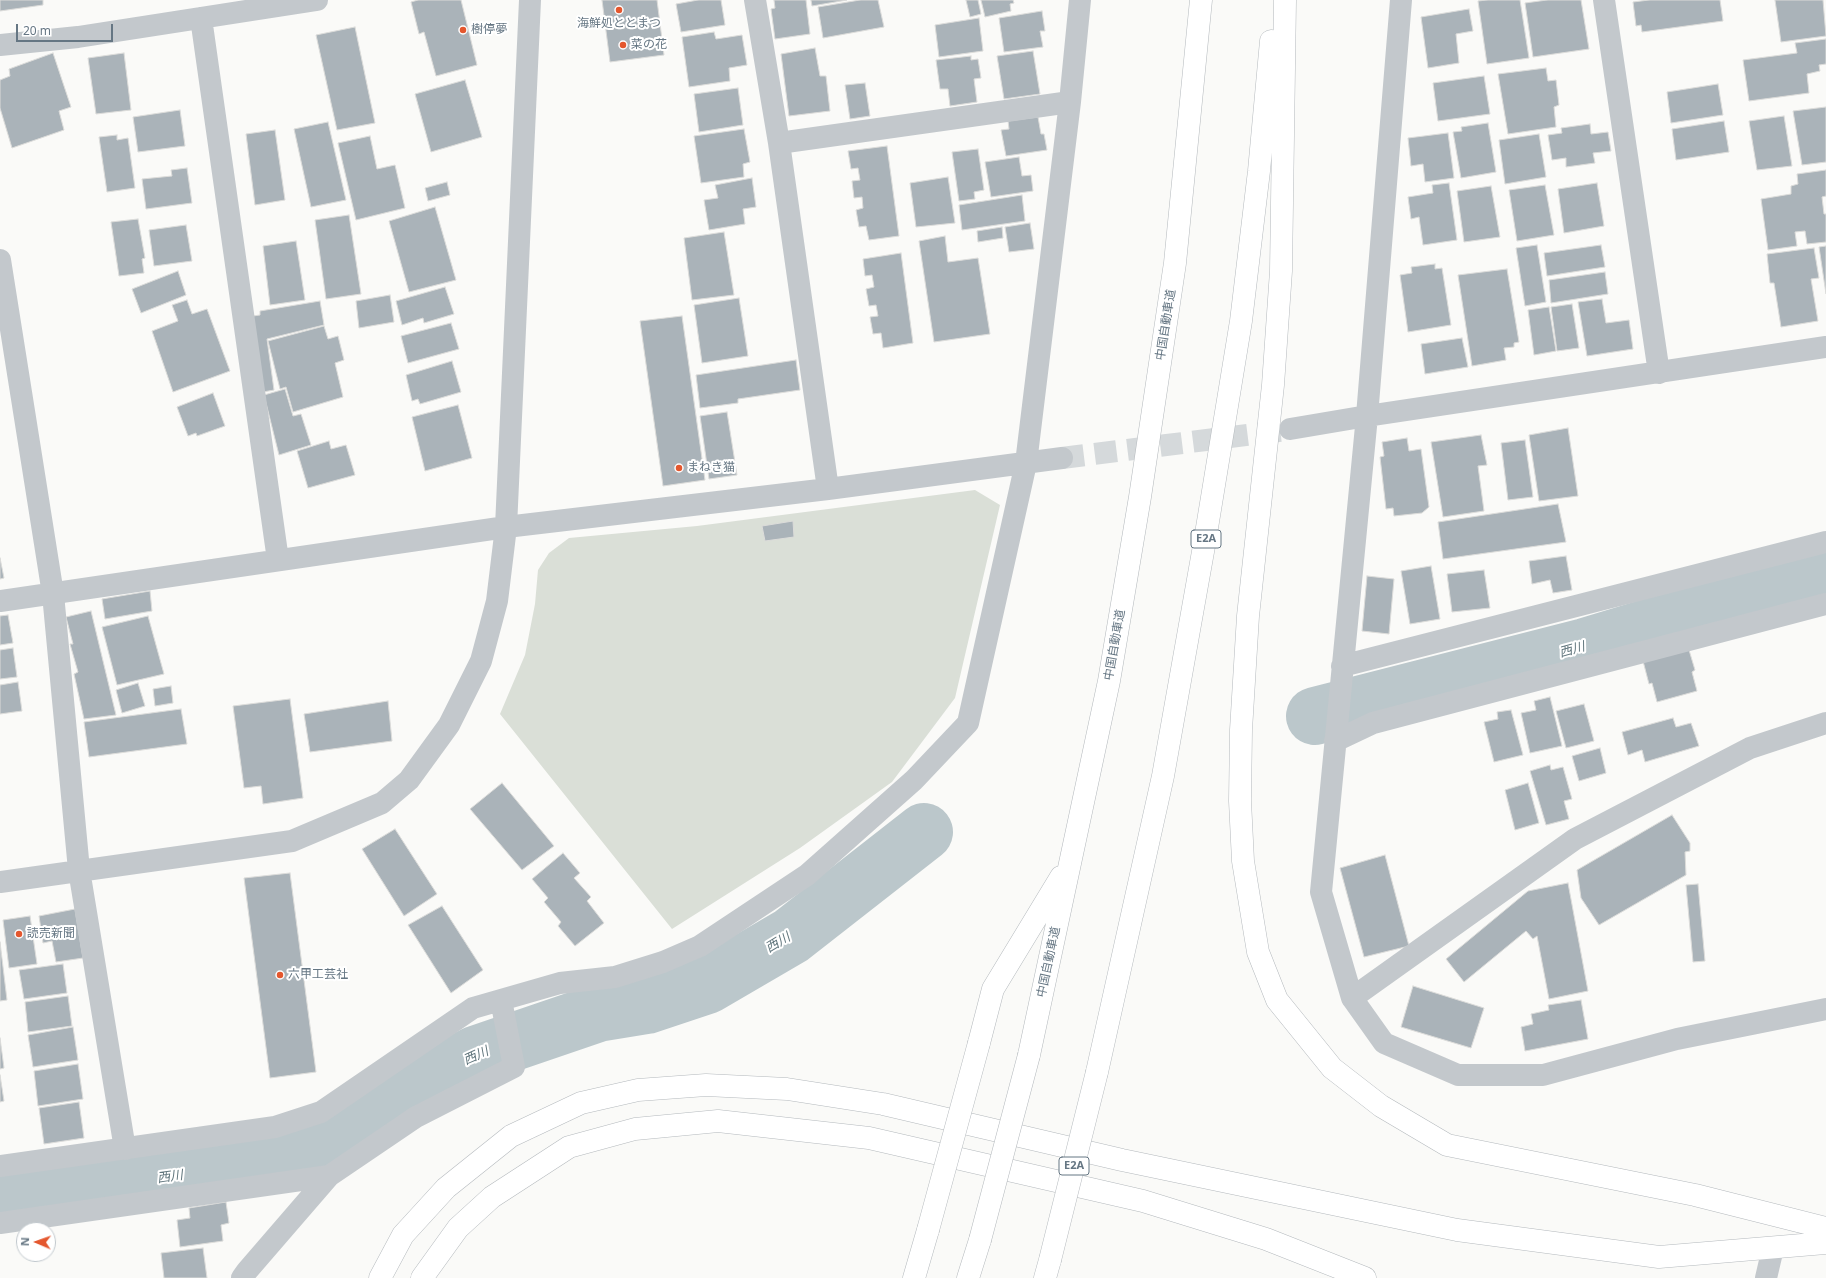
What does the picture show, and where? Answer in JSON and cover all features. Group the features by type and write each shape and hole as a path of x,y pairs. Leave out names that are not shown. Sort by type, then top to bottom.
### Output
{"highway":[{"name":"中国自動車道","path":"968,1278 980,1240 1029,1055 1109,681 1140,497 1172,287 1201,0"},
{"name":"E2A","path":"1047,1269 1097,1072 1164,776 1241,321 1259,171 1275,0"},
{"path":"1285,0 1281,271 1273,385 1248,616 1241,730 1240,801 1243,861 1258,952 1277,1000 1332,1068 1381,1106 1447,1144 1695,1195 1826,1228"},
{"path":"914,1278 993,989 1070,862"},
{"path":"380,1278 403,1235 446,1188 511,1136 581,1103 638,1090 706,1085 787,1089 883,1104 1122,1160 1457,1230 1659,1257 1826,1243"},
{"path":"422,1278 458,1228 492,1197 569,1147 635,1129 718,1121 869,1138 1143,1201 1266,1238 1365,1278"}],"street":[{"path":"0,45 78,37 317,0"},
{"path":"0,882 292,841 382,803 409,780 450,725 481,661 496,601 506,527 530,0"},
{"path":"755,0 779,143 828,489"},
{"path":"0,1166 275,1127 321,1112 473,1008 503,1007 560,983 615,977 663,962 700,946 807,875 914,780 968,723 1026,463 1070,102 1080,0"},
{"path":"1401,0 1367,416 1320,892 1352,998 1384,1043 1458,1074 1543,1075 1676,1039 1826,1009"},
{"path":"1604,0 1659,373"},
{"path":"201,18 278,560"},
{"path":"779,143 1070,102"},
{"path":"0,260 53,594 80,870 125,1149"},
{"path":"1290,430 1367,416 1826,347"},
{"path":"0,601 506,527 828,489 1062,458"},
{"path":"1342,676 1826,542"},
{"path":"1336,735 1373,723 1826,604"},
{"path":"1352,998 1575,839 1750,748 1826,723"},
{"path":"242,1278 329,1176 416,1117 514,1067 503,1007"},
{"path":"0,1223 329,1176"},
{"path":"1766,1278 1773,1248"}],"shaded area":[{"path":"975,490 1000,505 955,698 892,782 800,848 672,929 500,714 525,655 535,604 538,570 549,553 569,538 697,526"}],"building":[{"path":"0,0 43,0 43,5 0,11"},
{"path":"418,0 461,0 477,65 436,76 424,32 419,34 411,2"},
{"path":"602,0 657,0 664,55 610,62"},
{"path":"698,0 721,0 725,25 681,32 676,4"},
{"path":"774,0 806,0 810,34 775,39 771,9 775,8"},
{"path":"811,0 847,0 812,6"},
{"path":"860,0 878,0 884,27 823,38 818,7"},
{"path":"966,0 978,0 981,14 970,17"},
{"path":"981,0 1013,0 1014,3 1010,4 1011,11 985,17"},
{"path":"1520,0 1529,58 1487,64 1478,1"},
{"path":"1547,0 1581,0 1589,49 1533,57 1525,3"},
{"path":"1649,0 1720,0 1723,21 1642,32 1641,25 1636,26 1633,2"},
{"path":"1775,0 1823,0 1826,36 1781,42"},
{"path":"1469,9 1473,31 1456,34 1459,63 1428,68 1421,17"},
{"path":"1042,11 1045,31 1040,31 1043,47 1004,52 999,18"},
{"path":"979,18 983,51 939,57 935,25"},
{"path":"355,27 375,123 337,130 316,35"},
{"path":"714,32 716,39 742,35 747,65 729,68 730,81 689,87 682,37"},
{"path":"1826,39 1826,64 1819,65 1820,71 1807,74 1809,93 1749,101 1743,60 1797,53 1795,43"},
{"path":"815,48 820,76 826,76 830,111 789,116 781,54"},
{"path":"1033,51 1040,94 1004,99 997,56"},
{"path":"53,53 71,107 59,111 64,130 12,148 0,108 0,80 10,76 9,69"},
{"path":"124,53 131,110 96,114 88,58"},
{"path":"971,56 971,60 978,59 981,78 974,79 977,102 950,106 948,89 940,89 936,60"},
{"path":"1546,68 1548,81 1556,80 1559,105 1554,107 1556,127 1508,134 1498,74"},
{"path":"1484,76 1490,114 1438,121 1433,83"},
{"path":"465,80 482,137 431,152 415,94"},
{"path":"865,83 870,116 850,119 845,85"},
{"path":"1718,84 1723,115 1671,123 1667,92"},
{"path":"738,88 743,125 699,132 694,94"},
{"path":"1826,107 1826,162 1802,165 1793,111"},
{"path":"180,110 185,146 138,152 133,117"},
{"path":"1784,116 1792,166 1757,170 1749,121"},
{"path":"1038,117 1041,134 1044,134 1047,150 1006,156 1001,130 1009,129 1008,121"},
{"path":"1724,121 1729,152 1676,160 1672,129"},
{"path":"328,122 346,200 311,207 294,129"},
{"path":"1488,123 1496,172 1461,178 1453,132 1462,131 1461,127"},
{"path":"1590,124 1591,134 1608,132 1611,151 1593,153 1595,163 1566,167 1566,158 1552,160 1548,135 1562,133 1561,128"},
{"path":"744,129 750,162 743,164 744,177 701,183 694,136"},
{"path":"275,130 285,200 255,205 246,134"},
{"path":"1448,133 1454,178 1425,182 1423,164 1411,166 1408,138"},
{"path":"1539,134 1546,177 1505,184 1499,140"},
{"path":"117,135 117,140 128,138 135,188 107,192 99,137"},
{"path":"370,136 377,169 395,165 405,208 356,220 338,143"},
{"path":"887,146 899,236 869,240 866,226 859,227 856,210 863,208 862,197 854,198 852,181 860,180 858,168 851,169 848,151"},
{"path":"978,149 984,190 974,192 975,199 959,201 952,152"},
{"path":"1019,157 1022,176 1031,175 1033,191 991,197 985,162"},
{"path":"187,168 192,203 146,209 142,179 172,176 171,170"},
{"path":"1826,170 1826,196 1822,197 1824,214 1826,214 1826,242 1807,244 1805,231 1795,232 1797,246 1768,250 1761,199 1791,194 1791,186 1798,184 1797,174"},
{"path":"948,177 955,223 916,227 910,183"},
{"path":"752,178 756,207 743,209 745,224 709,230 704,200 718,198 715,185"},
{"path":"447,182 450,195 428,201 425,188"},
{"path":"1449,183 1457,240 1423,245 1419,217 1411,219 1408,197 1433,193 1432,185"},
{"path":"1597,183 1604,226 1564,233 1558,189"},
{"path":"1545,185 1554,235 1517,241 1509,190"},
{"path":"1491,186 1500,237 1464,242 1457,191"},
{"path":"1022,195 1025,221 962,230 959,205"},
{"path":"435,207 456,280 409,292 389,221"},
{"path":"349,215 361,294 326,299 315,220"},
{"path":"138,219 145,258 142,259 144,273 119,276 111,222"},
{"path":"1030,223 1034,249 1009,252 1005,227"},
{"path":"186,225 192,261 154,266 149,230"},
{"path":"1002,227 1003,238 978,242 977,231"},
{"path":"724,232 734,295 692,300 684,238"},
{"path":"945,236 948,262 978,258 990,334 934,342 919,241"},
{"path":"296,241 305,300 270,305 263,246"},
{"path":"1537,245 1546,302 1525,306 1516,248"},
{"path":"1601,245 1605,267 1547,276 1544,253"},
{"path":"1826,246 1826,294 1819,247"},
{"path":"1814,248 1819,278 1811,279 1818,321 1781,327 1774,283 1770,283 1767,254"},
{"path":"901,253 913,343 883,348 881,333 873,334 870,317 878,316 876,305 869,306 866,289 874,287 872,275 865,276 863,259"},
{"path":"1435,264 1435,269 1442,268 1451,325 1408,332 1400,275 1412,273 1411,267"},
{"path":"1507,269 1519,342 1514,343 1514,347 1504,348 1506,360 1472,366 1458,275"},
{"path":"178,271 186,295 141,313 132,289"},
{"path":"1605,272 1608,294 1551,303 1549,280"},
{"path":"445,287 454,314 424,323 423,318 402,325 396,301"},
{"path":"390,295 394,322 359,328 356,301"},
{"path":"739,298 748,356 702,363 694,305"},
{"path":"1602,299 1606,323 1629,320 1633,349 1587,356 1578,302"},
{"path":"187,300 192,314 207,309 230,371 173,392 152,331 178,321 172,305"},
{"path":"320,301 324,325 267,339 274,390 263,392 253,316 260,315 260,311"},
{"path":"1572,304 1579,348 1557,351 1551,307"},
{"path":"1549,307 1556,351 1534,355 1528,310"},
{"path":"682,316 705,480 663,486 640,321"},
{"path":"451,323 459,349 408,363 401,336"},
{"path":"324,326 328,339 338,336 344,360 335,363 343,397 293,412 286,387 280,389 268,341"},
{"path":"1462,338 1468,367 1425,374 1421,344"},
{"path":"796,360 800,390 738,399 738,403 700,408 696,375"},
{"path":"452,361 461,392 420,404 418,399 412,401 406,375"},
{"path":"285,389 293,416 301,414 311,445 279,455 264,395"},
{"path":"213,393 225,426 197,436 196,433 188,436 177,407"},
{"path":"458,405 472,458 425,471 412,417"},
{"path":"727,412 737,475 709,479 700,416"},
{"path":"1568,428 1578,496 1539,501 1529,435"},
{"path":"1481,435 1487,465 1478,466 1484,511 1443,517 1431,442"},
{"path":"1407,438 1409,451 1421,449 1429,507 1422,513 1394,516 1393,508 1386,509 1380,457 1384,456 1382,442"},
{"path":"1525,440 1533,497 1508,500 1501,443"},
{"path":"329,441 331,449 346,445 355,475 308,488 297,451"},
{"path":"1558,504 1566,542 1443,559 1438,522"},
{"path":"793,521 794,537 765,541 762,526"},
{"path":"1566,556 1572,590 1553,593 1550,580 1532,584 1529,561"},
{"path":"0,558 4,578 0,579"},
{"path":"1431,566 1440,619 1410,624 1401,571"},
{"path":"1484,570 1490,608 1452,612 1447,574"},
{"path":"1367,576 1394,579 1389,634 1362,631"},
{"path":"150,591 152,611 105,619 102,599"},
{"path":"91,611 116,715 84,719 74,674 78,672 70,644 73,644 66,617"},
{"path":"8,615 13,643 0,645 0,616"},
{"path":"148,616 164,674 117,685 102,627"},
{"path":"13,648 17,677 0,679 0,650"},
{"path":"1689,650 1695,670 1692,672 1697,691 1657,702 1652,683 1649,684 1643,661"},
{"path":"18,682 22,711 0,714 0,685"},
{"path":"138,683 145,706 122,713 116,690"},
{"path":"171,686 173,703 155,706 153,689"},
{"path":"1550,697 1562,746 1530,753 1521,713 1536,710 1534,701"},
{"path":"290,699 303,798 263,804 261,786 244,788 233,706"},
{"path":"388,701 392,741 310,752 304,714"},
{"path":"1584,704 1594,741 1566,748 1556,711"},
{"path":"181,709 187,744 89,757 84,722"},
{"path":"1511,710 1523,755 1494,762 1484,722 1498,719 1497,712"},
{"path":"1673,718 1676,727 1691,723 1699,746 1645,762 1642,750 1628,755 1622,732"},
{"path":"1600,748 1606,773 1579,781 1572,756"},
{"path":"1550,765 1551,770 1563,767 1572,799 1564,801 1569,819 1546,825 1530,771"},
{"path":"502,783 554,846 522,870 470,809"},
{"path":"1528,783 1539,823 1515,830 1505,790"},
{"path":"1672,815 1690,843 1690,851 1685,852 1686,875 1599,925 1581,898 1577,870"},
{"path":"395,829 437,894 404,916 362,849"},
{"path":"563,853 580,873 574,878 591,897 587,901 604,923 575,946 558,926 561,922 544,902 548,898 532,879"},
{"path":"1385,855 1409,946 1364,957 1340,868"},
{"name":"六甲工芸社","path":"290,873 316,1072 270,1078 244,878"},
{"path":"1568,883 1588,991 1549,999 1537,936 1533,939 1526,931 1464,982 1446,959 1528,891"},
{"path":"1698,884 1705,961 1693,962 1686,885"},
{"path":"442,906 483,970 451,993 408,925"},
{"path":"75,909 83,958 56,962 52,941 43,943 39,916"},
{"path":"30,916 37,964 9,968 3,920"},
{"path":"0,942 7,1000 0,1001"},
{"path":"63,964 67,993 24,999 19,970"},
{"path":"1413,986 1484,1008 1471,1048 1401,1027"},
{"path":"68,996 72,1026 28,1032 25,1002"},
{"path":"1581,1000 1588,1039 1525,1051 1521,1027 1533,1024 1531,1014 1549,1010 1548,1005"},
{"path":"73,1027 78,1060 33,1067 28,1035"},
{"path":"0,1038 4,1068 0,1069"},
{"path":"78,1064 83,1099 38,1106 34,1071"},
{"path":"0,1075 4,1101 0,1102"},
{"path":"79,1102 84,1138 44,1144 39,1108"},
{"path":"226,1202 229,1223 221,1225 223,1241 180,1247 177,1220 190,1218 189,1208"},
{"path":"203,1248 207,1278 164,1278 161,1253"}],"waterway":[{"name":"西川","path":"1315,716 1585,647 1826,574"},
{"name":"西川","path":"0,1203 228,1171 305,1157 349,1136 409,1091 475,1055 598,1013 647,1005 707,985 791,936 924,832"}],"tunnel":[{"path":"1062,458 1287,430"}],"place":[{"name":"海鮮処ととまつ","path":"619,10"},
{"name":"樹停夢","path":"463,30"},
{"name":"菜の花","path":"623,45"},
{"name":"まねき猫","path":"679,468"},
{"name":"読売新聞","path":"19,934"},
{"name":"六甲工芸社","path":"280,975"}]}
